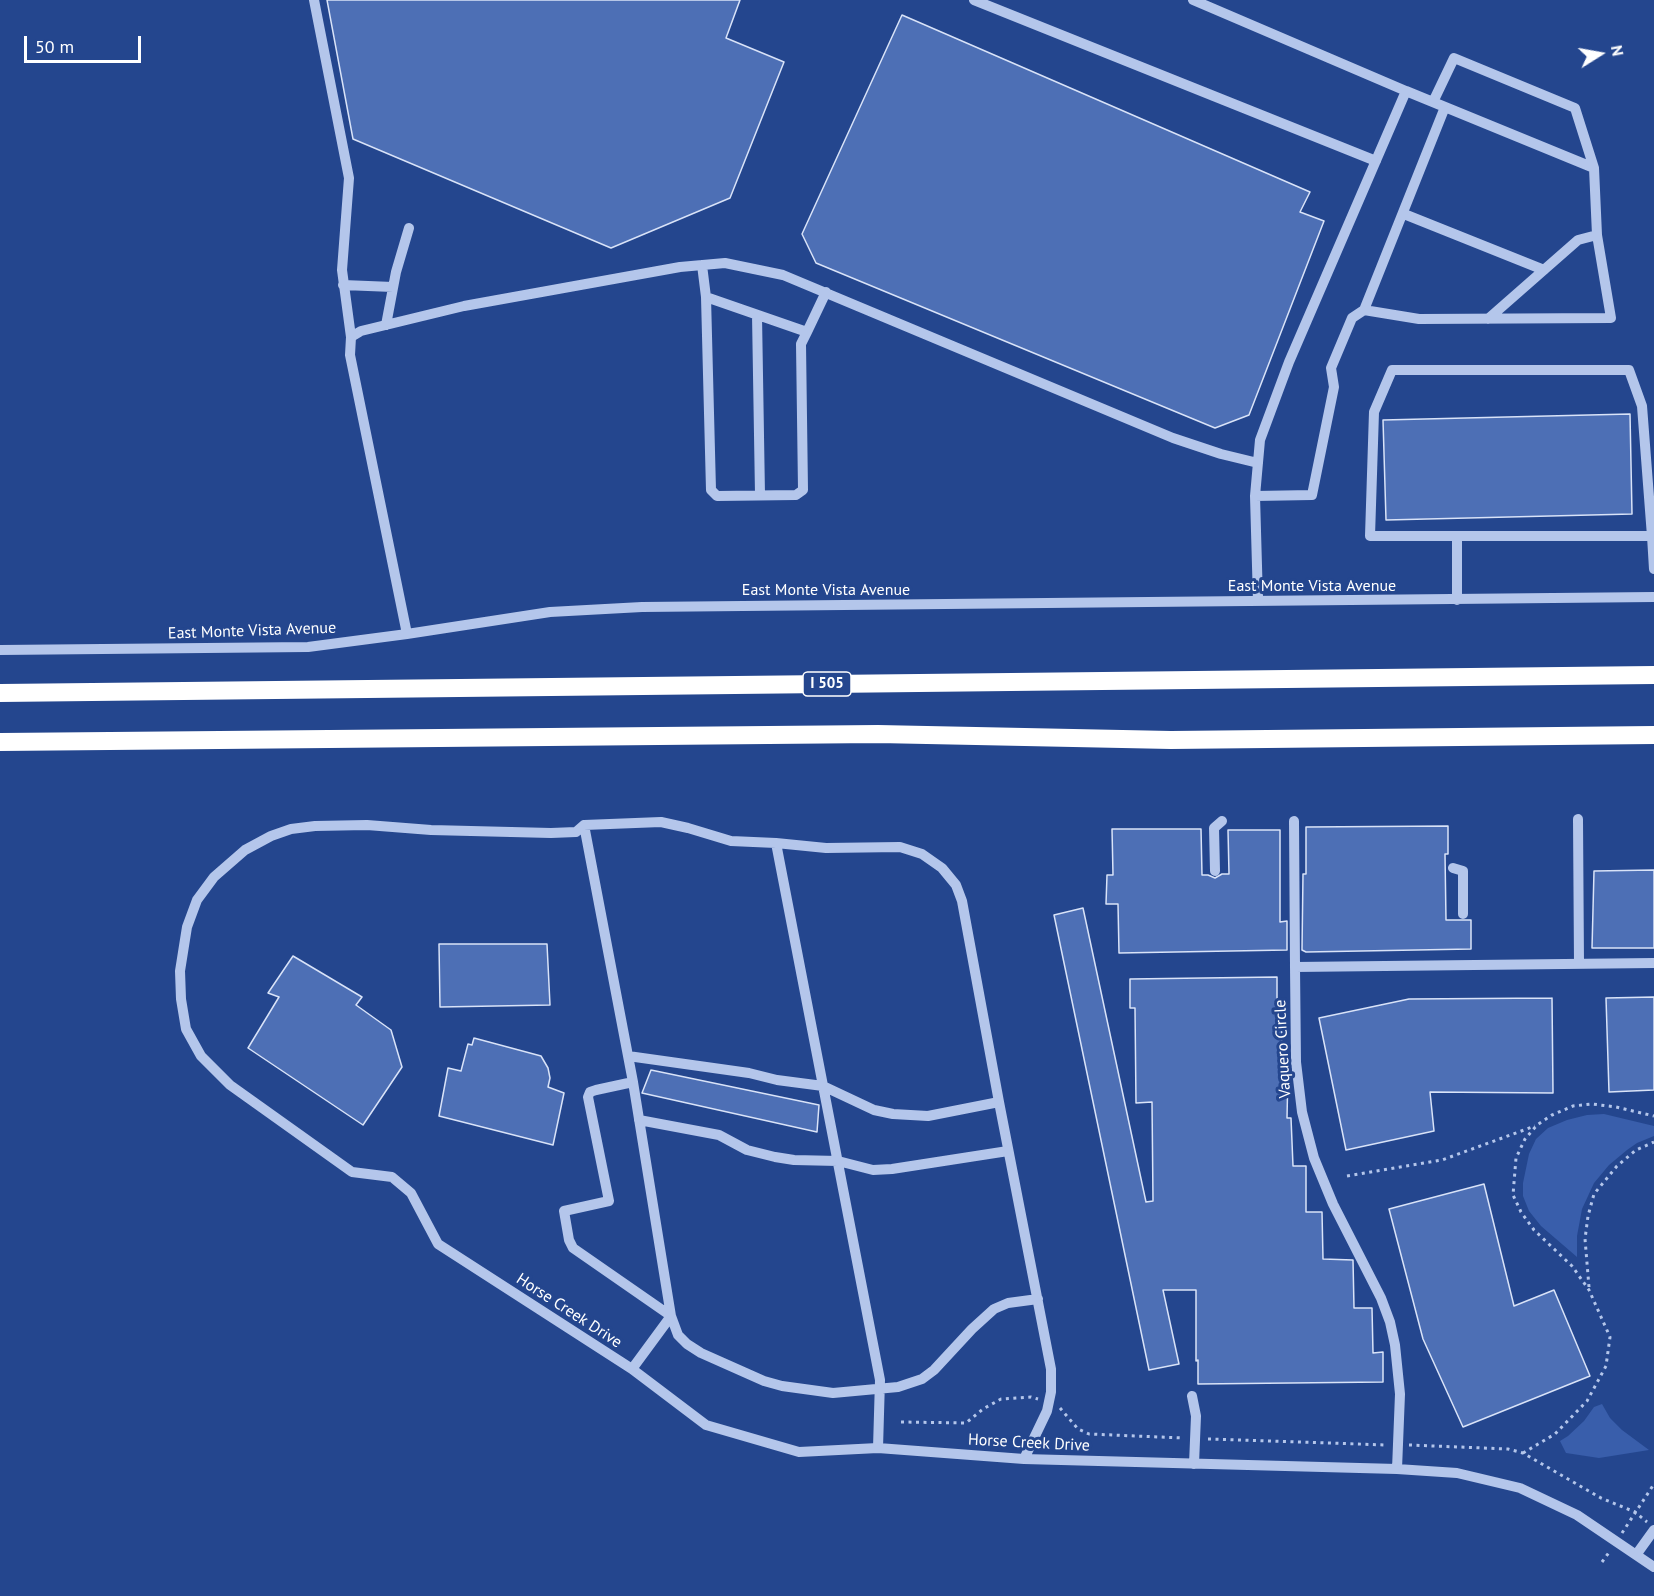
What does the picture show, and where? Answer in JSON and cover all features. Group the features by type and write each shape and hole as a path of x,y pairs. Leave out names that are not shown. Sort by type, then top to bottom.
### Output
{"highway":[{"name":"I 505","path":"0,693 1654,675"},
{"path":"0,742 878,734 1171,740 1654,735"},
{"path":"0,753 58,742"}],"street":[{"path":"314,0 349,178 342,270 351,338 350,355 407,634"},
{"path":"974,0 1376,161"},
{"path":"1193,0 1594,168"},
{"path":"1364,310 1419,320 1611,318 1598,234 1594,168 1575,108 1454,58 1433,102"},
{"path":"1258,601 1255,496 1260,440 1289,362 1406,91"},
{"path":"1255,496 1312,495 1334,387 1331,368 1352,318 1364,310 1445,107"},
{"path":"1404,214 1544,270"},
{"path":"386,325 393,287 409,228"},
{"path":"1488,319 1578,240 1598,234"},
{"path":"351,338 361,331 464,306 680,267 725,263 783,275 1173,438 1221,454 1258,463"},
{"path":"702,265 706,297 711,490 717,496 796,495 802,490 801,344 826,292"},
{"path":"344,285 393,287"},
{"path":"706,297 807,332"},
{"path":"757,315 760,495"},
{"path":"1652,537 1370,536 1374,412 1392,370 1629,370 1642,406 1652,537 1654,569"},
{"path":"1456,600 1457,536"},
{"name":"East Monte Vista Avenue","path":"0,650 308,647 550,612 642,607 1654,597"},
{"path":"1578,819 1579,963"},
{"path":"1215,871 1214,828 1221,820"},
{"name":"Vaquero Circle","path":"1294,821 1296,1062 1302,1112 1321,1176 1381,1298 1390,1322 1400,1394 1397,1469"},
{"path":"1024,1459 1047,1411 1051,1369 1038,1299 1008,1151 962,901 956,885 942,868 922,854 900,847 826,848 776,843 732,842 661,822 584,825 633,1082 671,1316 678,1335 701,1353 764,1381 782,1386 833,1393 898,1387 922,1378 934,1370 994,1309 1008,1303 1038,1299"},
{"name":"Horse Creek Drive","path":"584,825 576,832 551,833 431,830 367,825 315,826 291,829 245,849 214,877 197,900 187,927 180,970 181,999 186,1029 201,1056 230,1085 352,1172 392,1177 411,1193 438,1244 632,1369 706,1425 799,1452 878,1448 1024,1459 1397,1469 1457,1473 1520,1488 1576,1515 1617,1540 1654,1567"},
{"path":"776,843 880,1388 878,1448"},
{"path":"1453,868 1462,871 1462,914"},
{"path":"1294,967 1654,963"},
{"path":"628,1056 823,1086 874,1110 893,1114 928,1116 999,1102"},
{"path":"633,1082 596,1090 590,1092 588,1097 609,1201 564,1211 569,1240 573,1248 671,1316"},
{"path":"639,1120 719,1135 747,1150 775,1157 838,1161 873,1170 1008,1151"},
{"path":"632,1369 671,1316"},
{"path":"1192,1396 1196,1416 1194,1464"},
{"path":"1636,1555 1654,1529"}],"path":[{"path":"1523,1453 1555,1434 1587,1401 1606,1366 1610,1337 1589,1290 1572,1266 1534,1230 1521,1212 1513,1195 1516,1158 1525,1139 1537,1125 1552,1114 1573,1106 1592,1104 1654,1116"},
{"path":"1347,1176 1442,1160 1537,1125"},
{"path":"1589,1290 1585,1239 1594,1194 1617,1166 1636,1150 1654,1142"},
{"path":"901,1422 966,1423 983,1409 1001,1399 1031,1397 1056,1404 1078,1429 1089,1434 1508,1449 1523,1453 1601,1498 1635,1512 1654,1529"},
{"path":"1602,1562 1654,1484"}],"shaded area":[{"path":"1604,1114 1654,1126 1654,1136 1627,1150 1609,1165 1594,1183 1582,1209 1577,1236 1577,1257 1541,1226 1529,1211 1523,1196 1523,1183 1529,1154 1536,1139 1548,1128 1587,1115"},
{"path":"1602,1404 1610,1418 1622,1430 1649,1450 1599,1458 1566,1453 1560,1441 1584,1421 1594,1407"}],"building":[{"path":"327,0 740,0 726,38 784,62 730,198 611,248 353,139"},
{"path":"902,15 1310,192 1300,212 1324,221 1249,415 1215,428 816,263 802,234"},
{"path":"1630,414 1632,514 1386,520 1383,420"},
{"path":"1448,826 1448,854 1445,854 1446,920 1471,920 1471,949 1306,952 1302,950 1306,827"},
{"path":"1112,829 1201,829 1202,875 1215,878 1222,874 1229,874 1228,830 1280,830 1280,922 1287,921 1287,950 1119,953 1118,904 1106,904 1107,875 1113,875"},
{"path":"1654,870 1654,948 1592,948 1594,871"},
{"path":"1083,908 1146,1202 1153,1201 1152,1102 1136,1103 1135,1008 1130,1008 1130,979 1277,977 1277,1024 1282,1024 1281,1071 1288,1071 1287,1118 1291,1118 1293,1166 1306,1166 1306,1212 1322,1212 1323,1259 1353,1260 1354,1308 1372,1308 1373,1353 1383,1352 1383,1382 1198,1384 1196,1290 1163,1290 1179,1364 1149,1370 1054,915"},
{"path":"439,944 547,944 550,1005 440,1007"},
{"path":"293,956 362,997 356,1005 391,1030 402,1067 363,1125 248,1048 279,997 268,993"},
{"path":"1654,997 1654,1090 1609,1092 1606,998"},
{"path":"1552,998 1553,1093 1430,1092 1434,1131 1346,1150 1319,1018 1409,999"},
{"path":"474,1038 541,1056 548,1068 550,1078 548,1087 564,1093 553,1145 439,1116 448,1068 461,1071 468,1044 472,1045"},
{"path":"651,1070 819,1105 817,1132 642,1093"},
{"path":"1484,1184 1514,1306 1554,1290 1590,1376 1463,1427 1423,1339 1389,1209"}]}
